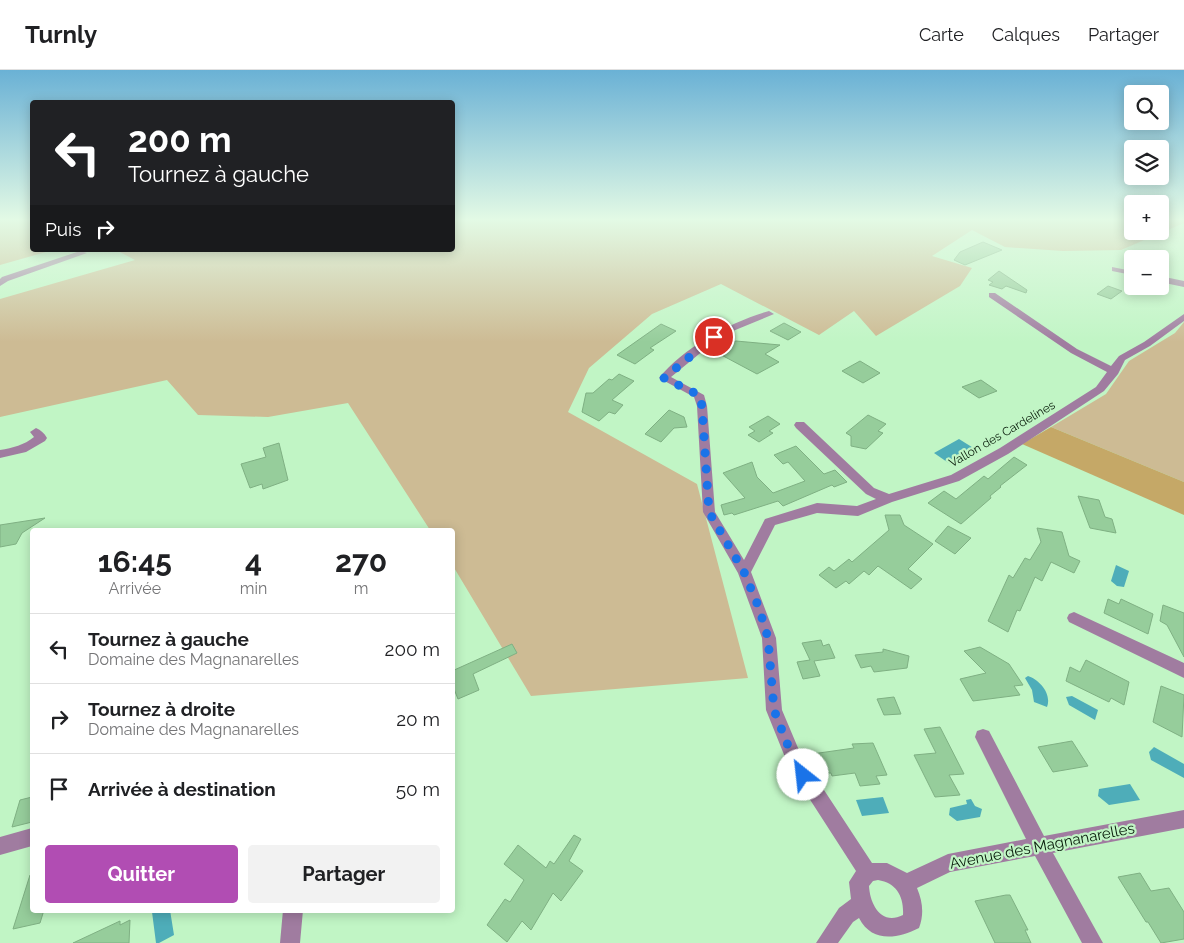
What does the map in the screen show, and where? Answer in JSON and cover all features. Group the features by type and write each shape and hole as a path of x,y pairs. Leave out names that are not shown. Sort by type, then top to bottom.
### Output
{"street":[{"path":"2,280 63,260"},
{"path":"1115,269 1124,271"},
{"path":"1169,281 1184,284"},
{"path":"992,295 1074,351 1114,372"},
{"path":"769,314 746,320 714,337 664,378 699,395 702,406 709,512 744,572 768,638 774,710 794,761 868,872"},
{"name":"Vallon des Cardelines","path":"744,572 770,522 817,508 858,511 888,499 955,478 1004,451 1100,390 1122,358 1147,344 1184,318"},
{"path":"800,425 870,491 888,499"},
{"path":"0,454 16,452 32,446 41,438 36,432"},
{"path":"1074,618 1184,671"},
{"path":"983,737 1093,943"},
{"name":"Avenue des Magnanarelles","path":"904,885 948,863 1184,819"},
{"path":"0,846 30,838"},
{"path":"888,871 904,885 912,895 914,906 912,921 901,928 884,928 870,918 860,904 859,882 868,872 888,871"},
{"path":"826,943 846,915 860,904"},
{"path":"290,943 293,913"}],"shaded area":[{"path":"0,260 19,260 0,265"},
{"path":"135,260 944,260 972,268 960,286 876,336 854,311 819,335 721,284 652,314 589,368 568,412 697,484 748,678 531,696 455,569 455,528 429,528 348,403 268,417 198,415 167,380 0,417 0,299"},
{"path":"1184,322 1184,482 1051,427 1106,394 1129,361 1175,333"},
{"path":"1051,427 1184,482 1184,515 1022,444"}],"water":[{"path":"959,439 975,449 950,464 934,453"},
{"path":"1116,565 1129,571 1124,587 1117,586 1111,581"},
{"path":"1028,676 1044,688 1048,697 1047,707 1034,702 1032,690 1025,678"},
{"path":"1072,696 1098,710 1095,720 1069,705 1066,697"},
{"path":"1154,747 1184,764 1184,778 1151,760 1149,752"},
{"path":"1130,784 1140,800 1109,805 1098,796 1099,789"},
{"path":"883,797 889,813 862,816 856,800"},
{"path":"971,799 975,806 982,809 980,817 957,821 949,815 950,808 967,804 966,800"},
{"path":"152,913 170,913 174,935 156,943"}],"building":[{"path":"954,260 978,260 965,265"},
{"path":"999,271 1027,290 1026,293 1006,286 1002,289 989,285 993,282 988,280"},
{"path":"1108,286 1122,291 1111,299 1097,294"},
{"path":"784,323 801,332 788,340 770,331"},
{"path":"661,324 676,331 650,348 654,350 635,364 617,355"},
{"path":"736,341 780,345 765,354 779,362 757,374 712,350"},
{"path":"860,361 880,373 863,383 842,371"},
{"path":"619,374 634,381 612,400 623,405 615,414 609,412 599,421 582,412 586,393 593,393 609,379 612,380"},
{"path":"981,380 997,391 979,398 962,387"},
{"path":"669,410 684,417 687,427 674,428 661,442 645,434"},
{"path":"868,415 886,424 878,431 883,433 866,449 851,446 851,436 846,433"},
{"path":"768,416 780,424 769,431 773,433 759,442 748,435 755,431 749,427"},
{"path":"279,443 288,480 263,489 262,484 250,488 241,464 266,457 263,448"},
{"path":"796,446 824,474 835,470 847,482 834,487 832,485 783,506 778,501 734,515 732,513 724,515 721,505 745,498 723,473 752,462 757,477 773,493 805,481 788,462 783,464 774,455"},
{"path":"1014,457 1027,465 1000,486 990,496 991,498 961,524 928,503 944,491 956,499 984,476 988,479"},
{"path":"1078,496 1099,500 1105,517 1112,519 1116,533 1090,528"},
{"path":"885,515 900,515 904,525 933,544 908,569 922,579 911,589 878,566 869,575 864,571 849,584 846,581 836,588 819,575 829,567 834,571 849,559 852,562 889,530"},
{"path":"45,518 22,533 16,544 0,547 0,525"},
{"path":"948,526 971,538 955,554 935,541"},
{"path":"1037,528 1062,532 1069,556 1080,561 1074,573 1051,562 1042,581 1035,577 1020,611 1017,610 1008,632 988,621 1009,575 1013,578 1025,558 1030,560 1041,542"},
{"path":"1108,599 1119,604 1121,599 1153,614 1148,634 1104,613"},
{"path":"1163,605 1184,613 1184,657 1167,625 1160,621"},
{"path":"821,640 823,646 829,644 835,658 814,661 820,676 803,679 797,662 810,660 802,643"},
{"path":"512,644 517,653 473,674 479,690 458,699 455,692 455,670"},
{"path":"980,647 1009,664 1023,685 1014,686 1020,695 973,701 960,679 986,673 964,651"},
{"path":"883,649 909,656 907,668 874,672 871,666 861,668 855,655 883,652"},
{"path":"1086,660 1129,682 1124,705 1111,698 1109,702 1066,681 1070,667 1080,672"},
{"path":"1161,686 1184,695 1182,737 1153,722"},
{"path":"894,697 901,714 884,715 877,699"},
{"path":"940,727 964,774 949,775 960,795 935,797 914,755 936,753 924,729"},
{"path":"1072,741 1088,766 1053,772 1038,747"},
{"path":"873,743 887,775 876,776 880,784 860,786 855,773 832,776 831,773 824,773 812,754 854,748 852,744"},
{"path":"30,798 30,822 12,827 20,800"},
{"path":"574,835 581,839 569,861 583,871 561,901 553,893 531,930 522,921 507,942 487,925 505,899 510,902 524,880 504,864 518,845 546,868 550,861 554,864"},
{"path":"1140,873 1151,891 1169,888 1184,912 1184,939 1161,943 1118,877"},
{"path":"30,875 30,913 43,913 40,923 13,929"},
{"path":"1010,895 1028,930 1025,930 1031,943 995,943 975,901"},
{"path":"130,920 129,943 73,943 120,921 120,925"}],"route":[{"path":"714,337 664,378 699,395 702,406 709,512 726,545 744,572 759,608 768,638 774,710 794,761 803,775"}]}
